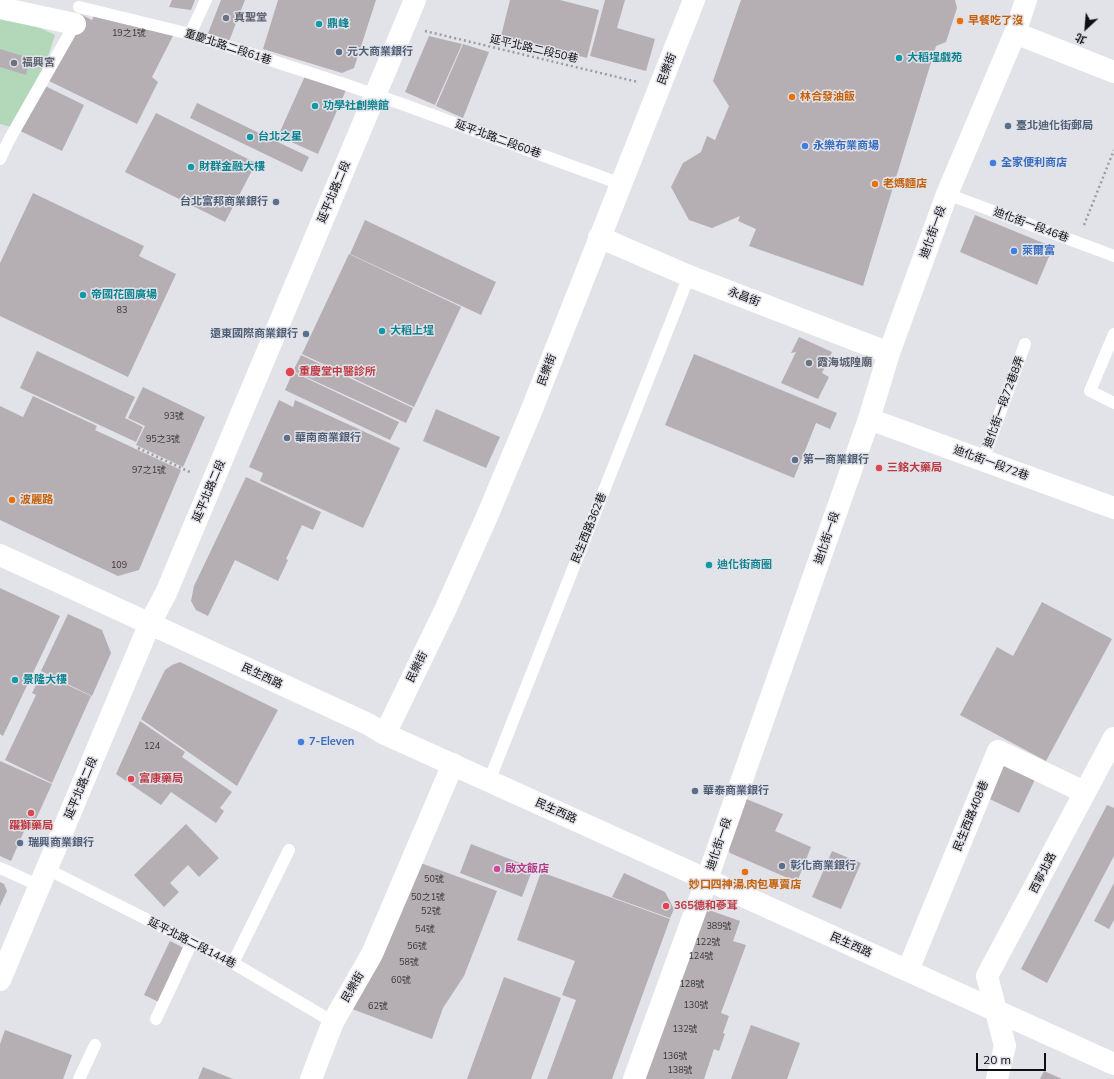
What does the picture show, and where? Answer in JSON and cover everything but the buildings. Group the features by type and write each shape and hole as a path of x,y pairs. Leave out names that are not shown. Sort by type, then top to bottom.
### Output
{"street":[{"name":"延平北路二段","path":"0,980 150,623 166,594 415,0"},
{"name":"民樂街","path":"385,734 446,608 485,521 530,414 694,0"},
{"name":"迪化街一段","path":"634,1079 707,879 869,419 889,353 947,194 1015,33 1026,0"},
{"path":"0,8 79,10"},
{"path":"1015,33 1114,72"},
{"name":"永昌街","path":"599,237 689,276 889,353"},
{"name":"迪化街一段72巷","path":"869,419 1114,508"},
{"name":"民生西路","path":"0,555 361,721 385,734 1114,1064"},
{"name":"西寧北路","path":"996,1079 1004,1046 987,976 1114,738"},
{"name":"民生西路408巷","path":"908,970 998,751 1084,792"},
{"name":"民樂街","path":"311,1079 333,1022 372,954 453,764"}],"lane":[{"path":"190,34 206,0"},
{"path":"0,159 5,139 79,10"},
{"name":"重慶北路二段61巷","path":"79,10 190,34 375,95"},
{"name":"延平北路二段60巷","path":"375,95 621,184"},
{"name":"迪化街一段46巷","path":"947,194 1114,256"},
{"name":"民生西路362巷","path":"489,780 689,276"},
{"path":"1114,334 1090,391 1114,403"},
{"name":"迪化街一段72巷8弄","path":"983,460 1025,344"},
{"path":"233,963 289,850"},
{"name":"延平北路二段144巷","path":"0,868 43,878 192,942 233,963 333,1022"},
{"path":"156,1019 192,942"},
{"path":"79,1079 94,1045"}],"path":[{"name":"延平北路二段50巷","path":"404,26 660,87"},
{"path":"1077,242 1114,150"},
{"path":"138,448 186,470 212,484"}],"green space":[{"path":"0,18 34,25 55,35 46,63 15,128 0,124"}],"place":[{"name":"真聖堂","path":"226,18"},
{"name":"早餐吃了沒","path":"960,21"},
{"name":"鼎峰","path":"319,24"},
{"name":"元大商業銀行","path":"339,52"},
{"name":"大稻埕戲苑","path":"899,58"},
{"name":"福興宮","path":"14,63"},
{"name":"林合發油飯","path":"792,97"},
{"name":"功學社創樂館","path":"315,106"},
{"name":"臺北迪化街郵局","path":"1008,126"},
{"name":"台北之星","path":"250,137"},
{"name":"永樂布業商場","path":"805,146"},
{"name":"全家便利商店","path":"993,163"},
{"name":"財群金融大樓","path":"191,167"},
{"name":"老媽麵店","path":"875,184"},
{"name":"台北富邦商業銀行","path":"276,202"},
{"name":"萊爾富","path":"1014,251"},
{"name":"帝國花園廣場","path":"83,295"},
{"name":"大稻上埕","path":"382,331"},
{"name":"遠東國際商業銀行","path":"306,334"},
{"name":"霞海城隍廟","path":"809,363"},
{"name":"重慶堂中醫診所","path":"290,372"},
{"name":"華南商業銀行","path":"287,438"},
{"name":"第一商業銀行","path":"795,460"},
{"name":"三銘大藥局","path":"879,468"},
{"name":"波麗路","path":"12,500"},
{"name":"迪化街商圈","path":"709,565"},
{"name":"景隆大樓","path":"15,680"},
{"name":"7-Eleven","path":"301,742"},
{"name":"富康藥局","path":"131,779"},
{"name":"華泰商業銀行","path":"695,791"},
{"name":"躍獅藥局","path":"31,813"},
{"name":"瑞興商業銀行","path":"20,843"},
{"name":"彰化商業銀行","path":"782,866"},
{"name":"啟文飯店","path":"497,869"},
{"name":"妙口四神湯.肉包專賣店","path":"745,872"},
{"name":"365德和蔘茸","path":"666,906"}]}
